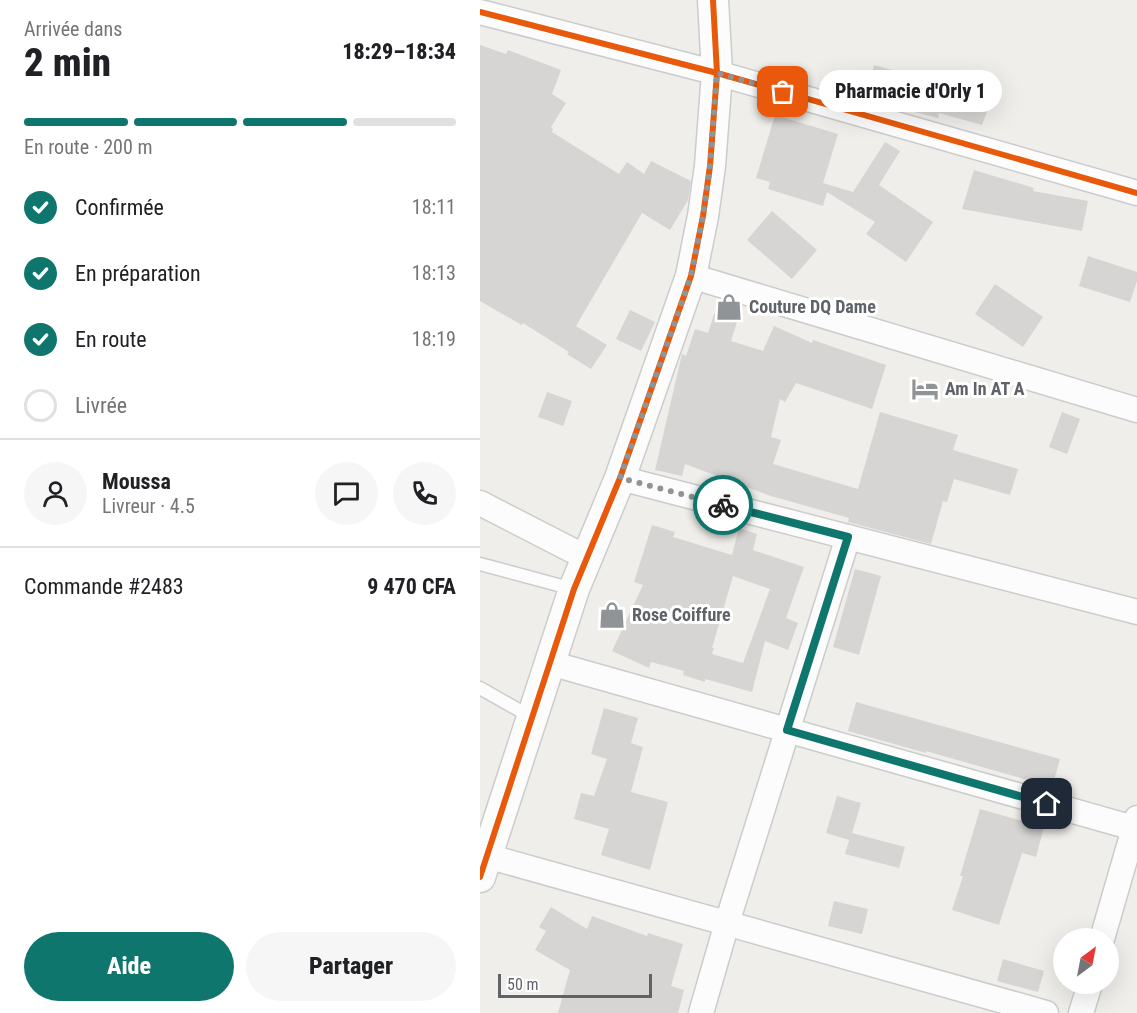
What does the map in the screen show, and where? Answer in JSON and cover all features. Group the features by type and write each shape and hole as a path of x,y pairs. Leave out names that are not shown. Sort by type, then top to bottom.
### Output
{"street":[{"path":"713,0 717,73 710,166 691,276 620,478 574,589 483,866 726,923 1046,1013"},
{"path":"480,12 717,73 1137,193"},
{"path":"691,276 1137,410"},
{"path":"620,478 1137,612"},
{"path":"480,502 587,558"},
{"path":"701,1013 726,923 848,537"},
{"path":"550,663 1136,825 1105,928"},
{"path":"1081,1013 1087,994"}],"lane":[{"path":"480,564 574,589"},
{"path":"480,688 532,717"}],"building":[{"path":"480,45 506,54 508,50 561,70 552,94 566,103 551,127 552,132 619,174 627,162 644,174 651,161 691,181 688,200 670,230 642,213 576,326 607,345 591,369 523,323 522,325 480,301"},
{"path":"874,65 947,85 946,88 991,101 982,125 939,113 938,118 865,99"},
{"path":"775,115 838,134 823,183 853,192 885,142 900,151 879,185 933,222 906,262 866,234 875,222 827,192 823,206 768,189 770,182 756,178"},
{"path":"974,170 1034,188 1033,191 1088,201 1082,231 962,209"},
{"path":"772,211 817,250 792,279 747,240"},
{"path":"1088,256 1137,272 1137,281 1130,302 1079,286"},
{"path":"995,284 1043,317 1023,347 975,314"},
{"path":"719,299 742,306 731,341 763,351 774,326 812,343 813,340 886,365 872,409 796,383 785,402 780,399 771,437 781,440 773,464 858,489 880,412 958,435 953,450 1018,469 1010,495 954,479 947,502 943,501 931,544 848,522 849,518 771,496 685,464 682,476 655,470 682,354 686,356 695,329 708,333"},
{"path":"630,310 655,322 641,351 616,339"},
{"path":"547,392 572,401 563,426 538,417"},
{"path":"1062,412 1080,419 1067,454 1049,447"},
{"path":"652,525 675,532 673,537 732,555 739,528 757,534 753,550 804,567 786,618 798,623 788,650 765,641 752,692 705,679 705,682 683,675 684,671 651,662 649,668 612,651 643,585 634,582","holes":["733,576 770,589 743,663 712,654"]},
{"path":"855,569 881,576 859,655 833,647"},
{"path":"856,702 1060,759 1052,787 848,731"},
{"path":"604,708 638,718 631,743 643,747 631,792 668,802 650,870 601,855 609,829 574,819 581,793 594,796 607,759 591,754"},
{"path":"837,796 861,803 852,833 905,847 899,868 845,854 850,837 849,840 826,833"},
{"path":"980,809 1044,827 1036,857 1022,853 999,925 952,910"},
{"path":"834,901 868,909 862,934 828,926"},
{"path":"551,907 587,929 592,916 647,936 648,933 683,944 671,986 684,990 678,1013 558,1013 570,970 535,950 546,931 539,927"},
{"path":"1003,959 1044,971 1038,992 997,981"}],"cycle path":[{"path":"480,877 574,589 620,478 691,276 710,166 717,73 713,0"},
{"path":"480,12 717,73 1137,193"}],"way so far":[{"path":"723,505 620,478 691,276 710,166 717,73 783,92"}],"place":[{"name":"Pharmacie d'Orly 1","path":"783,92"},
{"name":"Couture DQ Dame","path":"729,307"},
{"name":"Am In AT A","path":"925,389"},
{"name":"Rose Coiffure","path":"612,615"}],"route":[{"path":"723,505 848,537 787,730 1047,804"}]}
